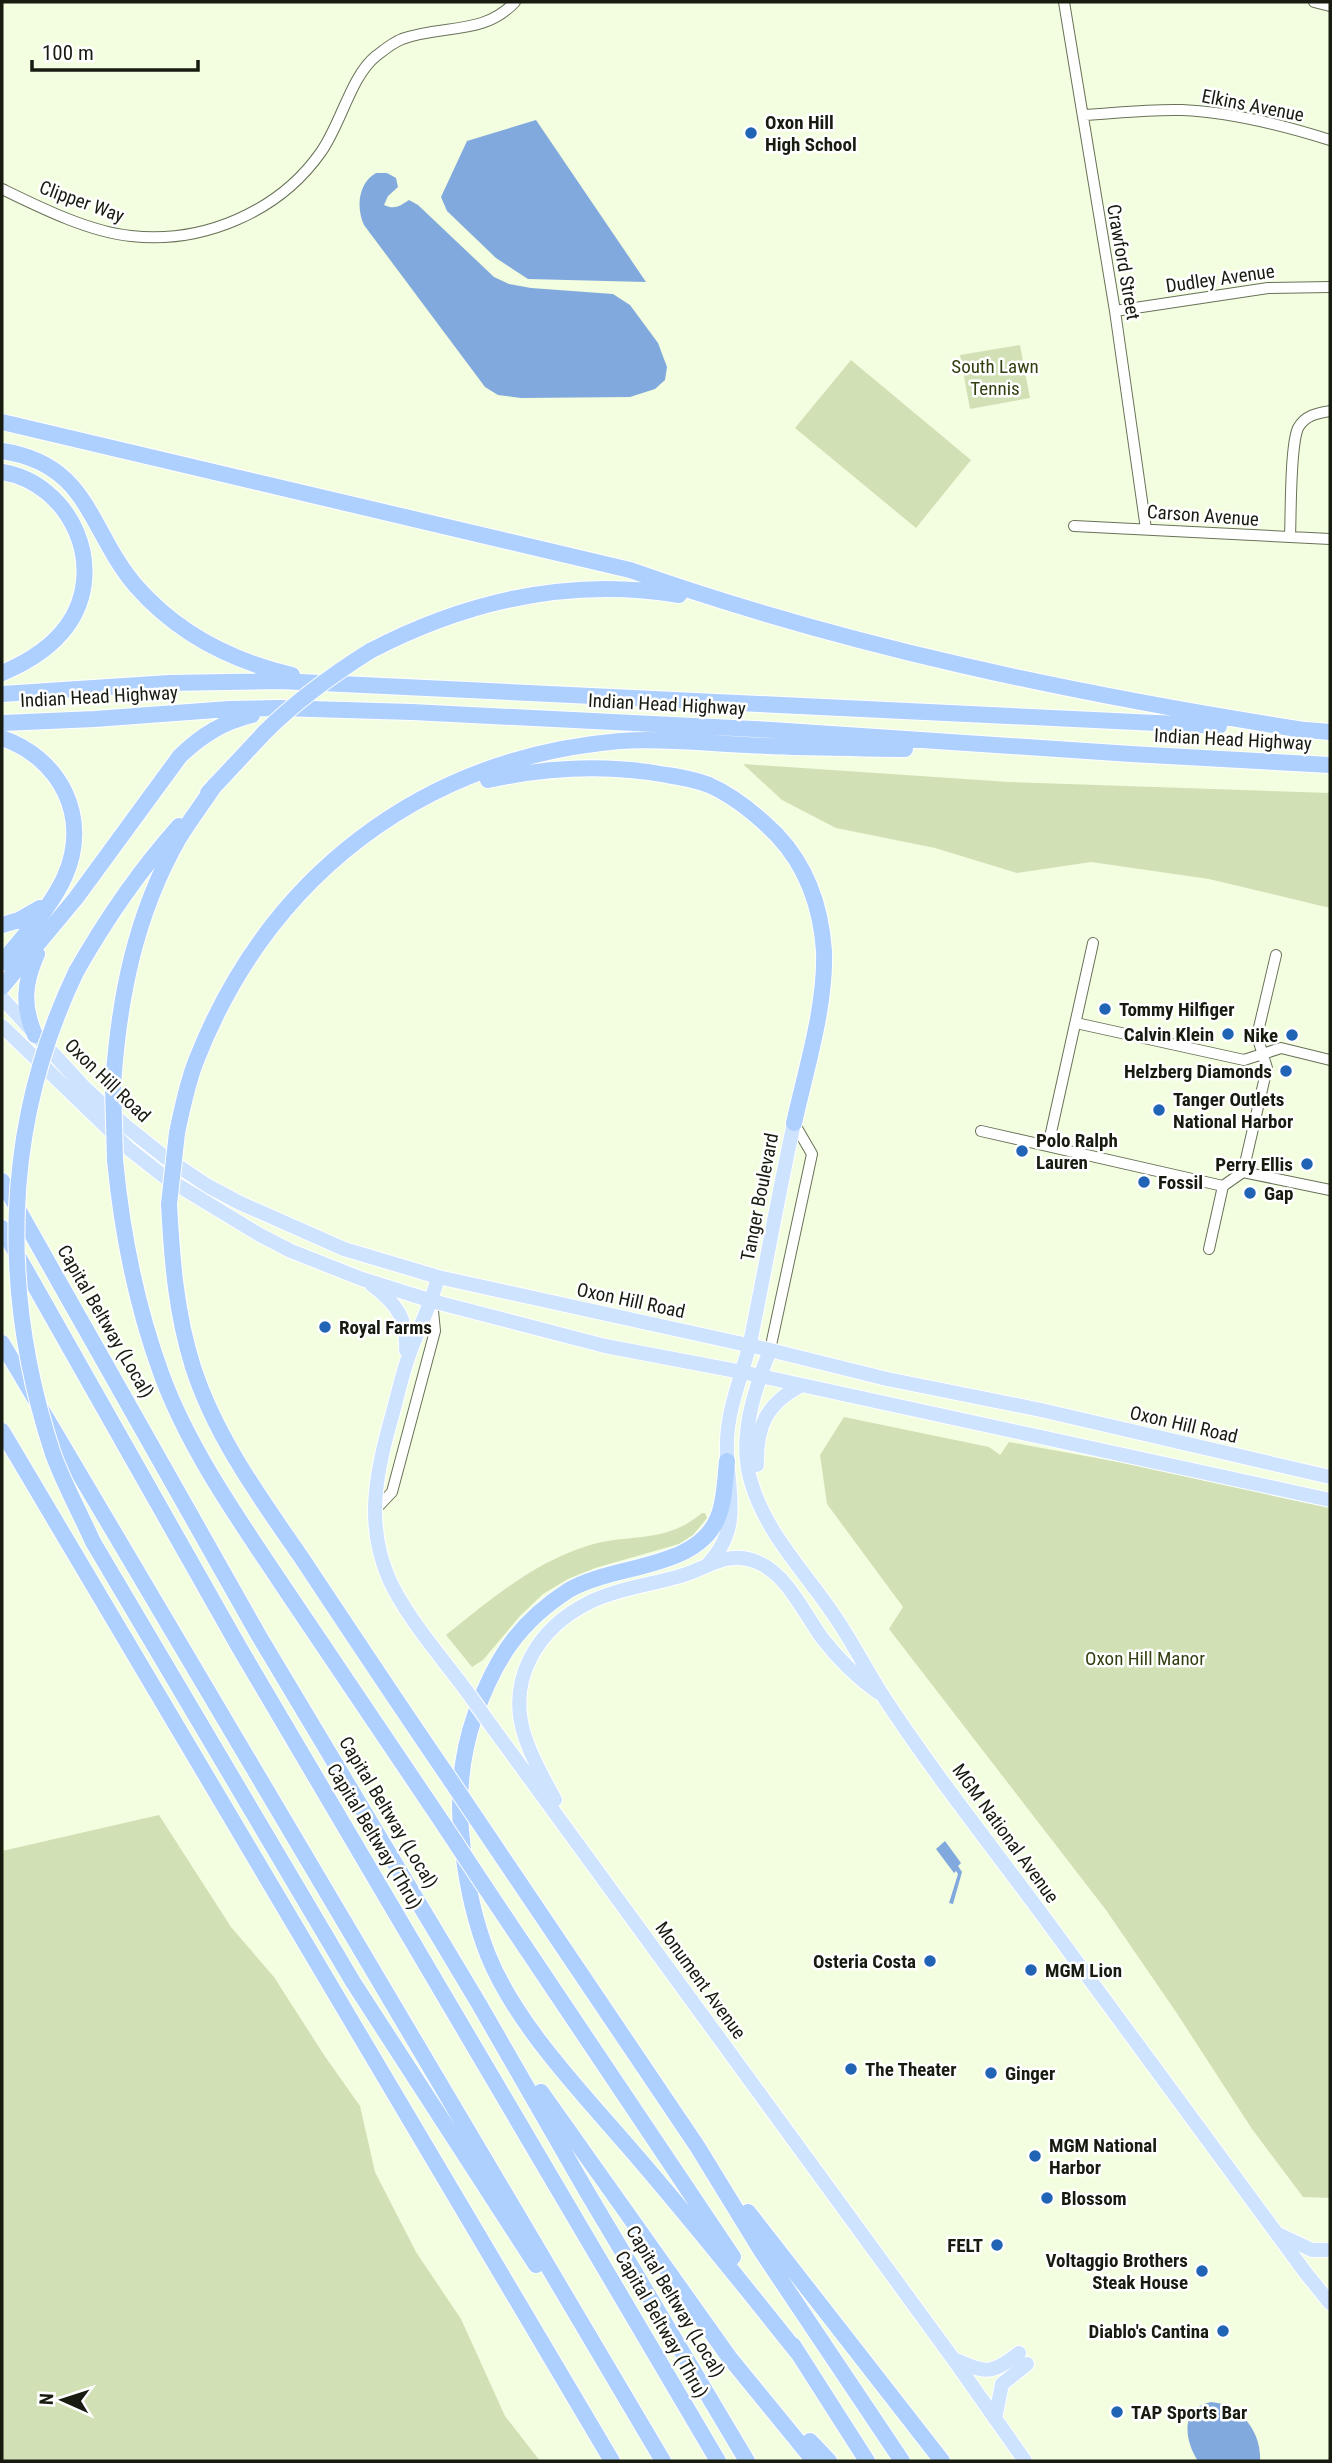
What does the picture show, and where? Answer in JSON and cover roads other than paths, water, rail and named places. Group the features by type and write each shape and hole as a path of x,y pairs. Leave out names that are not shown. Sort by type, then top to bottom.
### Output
{"highway":[{"path":"2,422 630,570 720,602"},
{"path":"2,451 34,458 54,469 73,486 135,585 181,628 233,657 262,668 332,684"},
{"path":"2,472 29,480 48,493 64,509 77,529 84,554 85,576 80,600 68,625 52,643 28,660 2,673"},
{"path":"648,2436 353,1982 93,1542 54,1456 26,1362 14,1262 18,1165 24,1121 44,1045 76,972 125,892 157,850 289,708 325,679 405,632 492,602 575,590 669,593 720,602 1022,680 1167,708 1304,730"},
{"name":"Indian Head Highway","path":"2,694 226,681 332,684 1330,732"},
{"path":"2,987 48,934 180,756 197,739 215,728 230,721 278,708"},
{"name":"Indian Head Highway","path":"2,723 278,708 412,712 661,724 1330,765"},
{"path":"2,738 32,751 46,763 67,796 73,815 72,853 65,876 2,963"},
{"path":"902,2461 762,2252 697,2146 232,1453 210,1409 181,1324 175,1288 169,1204 177,1133 195,1063 211,1026 246,960 276,918 310,881 364,835 431,794 478,774 546,753 620,741 1130,754"},
{"path":"431,794 480,781 547,769 633,770 707,784 737,801 765,822 802,868 816,899 821,925 824,977 794,1123"},
{"path":"215,785 180,837 162,870 129,960 120,1005 113,1084 115,1160 124,1232 143,1319 162,1375 205,1465 240,1522 797,2352 867,2461"},
{"path":"2,925 33,914 52,897"},
{"path":"35,1035 27,1018 25,986 48,934"},
{"name":"Capital Beltway (Local)","path":"2,1181 259,1636 480,2004 587,2192 747,2461"},
{"name":"Capital Beltway (Thru)","path":"2,1228 239,1647 718,2461"},
{"path":"2,1343 663,2461"},
{"path":"2,1431 610,2461"},
{"path":"727,1461 720,1514 706,1537 694,1547 677,1555 599,1577 572,1588 521,1627 500,1657 470,1730 461,1788 461,1832 469,1895 489,1957 524,2021 709,2241 797,2352"},
{"path":"480,2004 672,2280 729,2357 814,2461"},
{"path":"697,2146 942,2461"},
{"path":"672,2280 829,2461"},
{"path":"915,2426 947,2461"}],"main road":[{"name":"Oxon Hill Road","path":"2,998 83,1086 139,1138 181,1169 208,1186 321,1240 369,1258 438,1277 1330,1477"},
{"name":"Oxon Hill Road","path":"4,1031 129,1149 166,1178 267,1239 362,1279 432,1301 605,1346 742,1372 1330,1500"},
{"name":"Tanger Boulevard","path":"749,1346 794,1123"},
{"name":"Monument Avenue","path":"438,1277 432,1301 418,1327 405,1365 376,1477 379,1549 390,1582 467,1693 1025,2461"},
{"path":"362,1279 381,1292 404,1320 407,1340 405,1365"},
{"path":"709,1563 718,1553 730,1525 732,1493 727,1461 728,1424 749,1346"},
{"name":"MGM National Avenue","path":"770,1350 748,1425 747,1453 751,1483 762,1511 818,1591 884,1696 1330,2303"},
{"path":"762,1511 757,1462 761,1428 775,1403 800,1386"},
{"path":"576,1841 524,1736 518,1704 523,1672 533,1650 547,1633 567,1616 589,1603 615,1593 679,1577 709,1563 732,1557 746,1557 770,1569 854,1676 884,1696"},
{"path":"1277,2234 1311,2250 1330,2250"},
{"path":"954,2360 981,2371 990,2371 1023,2359 1002,2384 995,2419"}],"street":[{"name":"Clipper Way","path":"2,189 93,228 130,236 184,235 223,225 265,206 314,162 331,138 361,72 389,46 421,33 479,25 494,19 515,2"},
{"name":"Crawford Street","path":"1064,2 1115,311 1146,529"},
{"path":"1314,2 1330,6"},
{"name":"Elkins Avenue","path":"1084,115 1136,110 1183,110 1222,114 1290,128 1330,140"},
{"name":"Dudley Avenue","path":"1115,311 1268,288 1330,287"},
{"path":"1290,537 1294,448 1298,428 1310,415 1330,411"},
{"name":"Carson Avenue","path":"1074,526 1330,539"},
{"path":"1048,1146 1093,943"},
{"path":"1209,1249 1223,1186 1243,1172 1267,1068 1257,1036 1276,955"},
{"path":"1076,1023 1244,1060 1281,1048 1330,1060"},
{"name":"Tanger Boulevard","path":"770,1350 811,1154 794,1123"},
{"path":"981,1131 1223,1186"},
{"path":"1243,1172 1330,1190"},
{"name":"Monument Avenue","path":"376,1509 392,1492 435,1331 432,1301"}],"water":[{"path":"536,120 646,282 528,279 496,258 447,211 441,197 467,141"},
{"path":"376,173 387,173 396,178 398,187 388,196 384,205 397,207 409,200 418,205 494,277 509,284 531,288 613,294 630,305 658,343 667,367 665,380 655,389 630,397 521,398 498,395 485,387 364,225 360,196 365,183"},
{"path":"945,1841 961,1863 958,1866 962,1872 953,1904 949,1903 958,1874 956,1871 954,1873 936,1849"},
{"path":"1211,2402 1231,2408 1247,2421 1257,2440 1260,2461 1198,2461 1188,2435 1189,2418 1194,2411"}],"place":[{"name":"Oxon Hill High School","path":"751,133"},
{"name":"Tommy Hilfiger","path":"1105,1009"},
{"name":"Calvin Klein","path":"1228,1034"},
{"name":"Nike","path":"1292,1035"},
{"name":"Helzberg Diamonds","path":"1286,1071"},
{"name":"Tanger Outlets National Harbor","path":"1159,1110"},
{"name":"Polo Ralph Lauren","path":"1022,1151"},
{"name":"Perry Ellis","path":"1307,1164"},
{"name":"Fossil","path":"1144,1182"},
{"name":"Gap","path":"1250,1193"},
{"name":"Royal Farms","path":"325,1327"},
{"name":"Osteria Costa","path":"930,1961"},
{"name":"MGM Lion","path":"1031,1970"},
{"name":"The Theater","path":"851,2069"},
{"name":"Ginger","path":"991,2073"},
{"name":"MGM National Harbor","path":"1035,2156"},
{"name":"Blossom","path":"1047,2198"},
{"name":"FELT","path":"997,2245"},
{"name":"Voltaggio Brothers Steak House","path":"1202,2271"},
{"name":"Diablo's Cantina","path":"1223,2331"},
{"name":"TAP Sports Bar","path":"1117,2412"}],"park label":[{"name":"South Lawn Tennis","path":"995,377"},
{"name":"Oxon Hill Manor","path":"1145,1658"}]}
